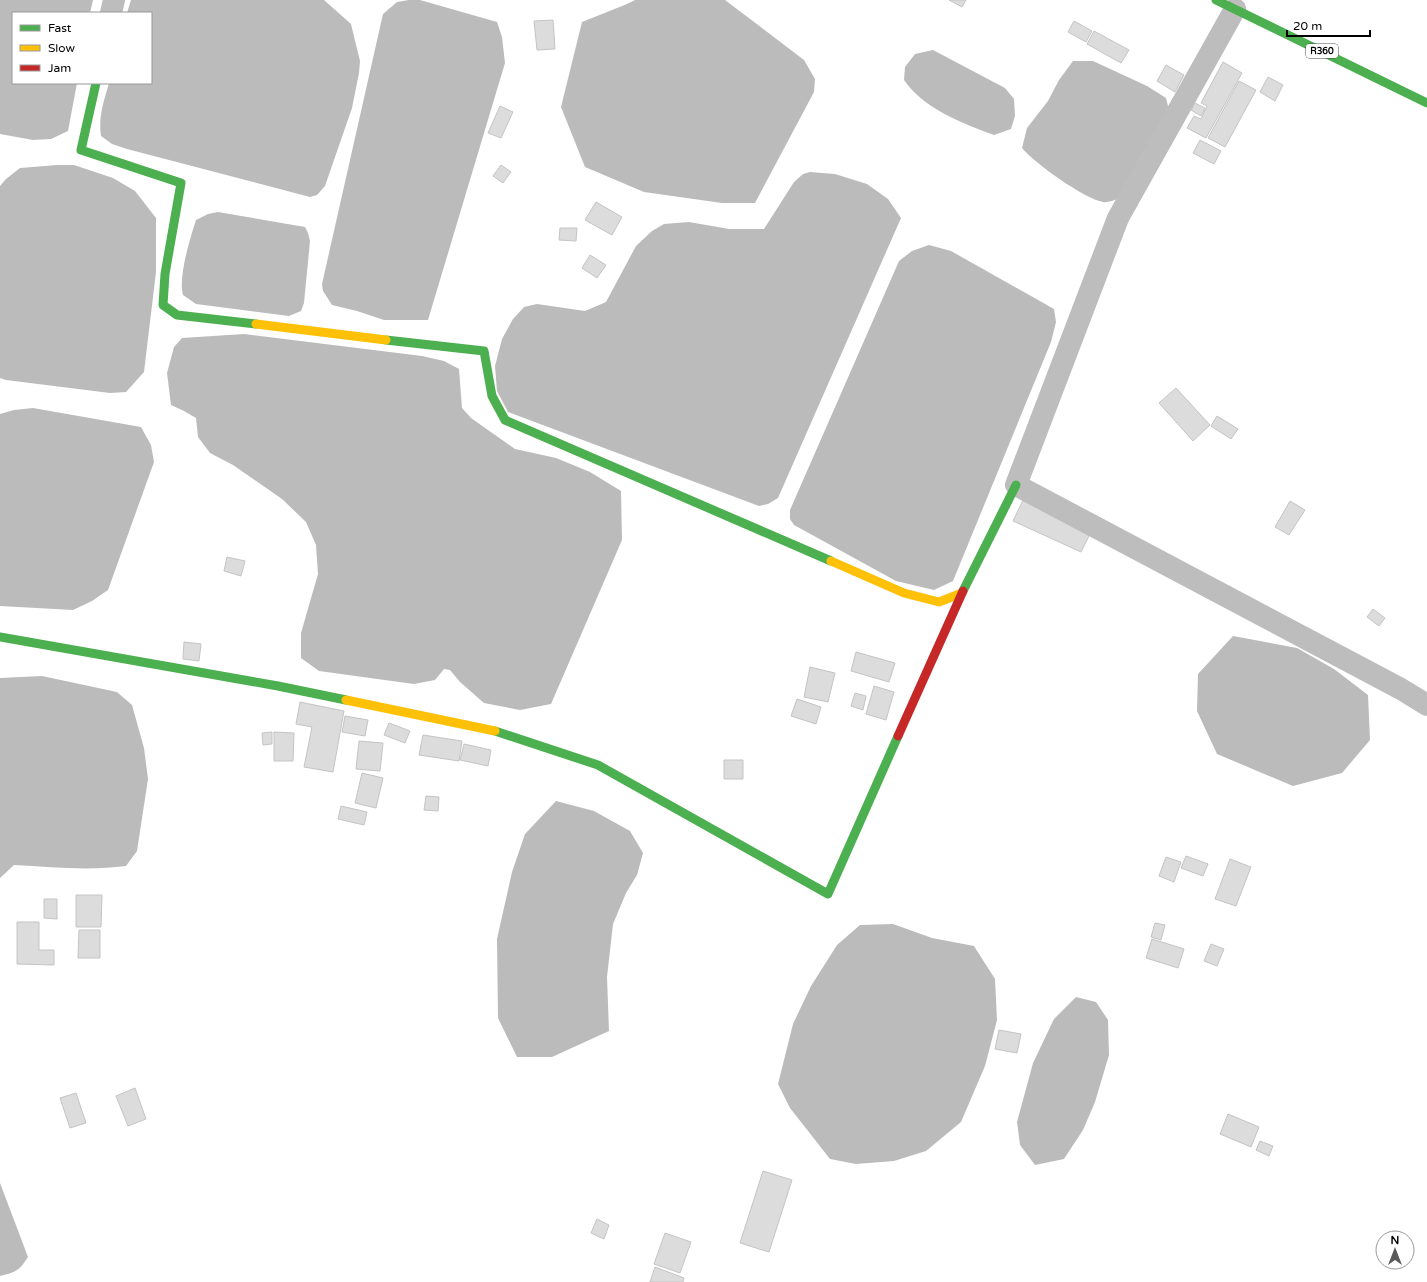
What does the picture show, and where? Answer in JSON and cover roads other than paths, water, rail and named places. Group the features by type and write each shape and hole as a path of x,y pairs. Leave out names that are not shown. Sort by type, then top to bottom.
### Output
{"street":[{"path":"111,12 114,0"},
{"path":"0,637 278,686 490,729 598,765 828,894 962,593 1016,485 1118,218 1226,5"},
{"name":"R360","path":"1226,5 1427,103"},
{"path":"96,84 82,150 181,183 165,274 163,305 177,315 484,351 492,396 505,420 904,593 939,602 962,593"},
{"path":"1016,485 1401,689 1427,705"}]}
